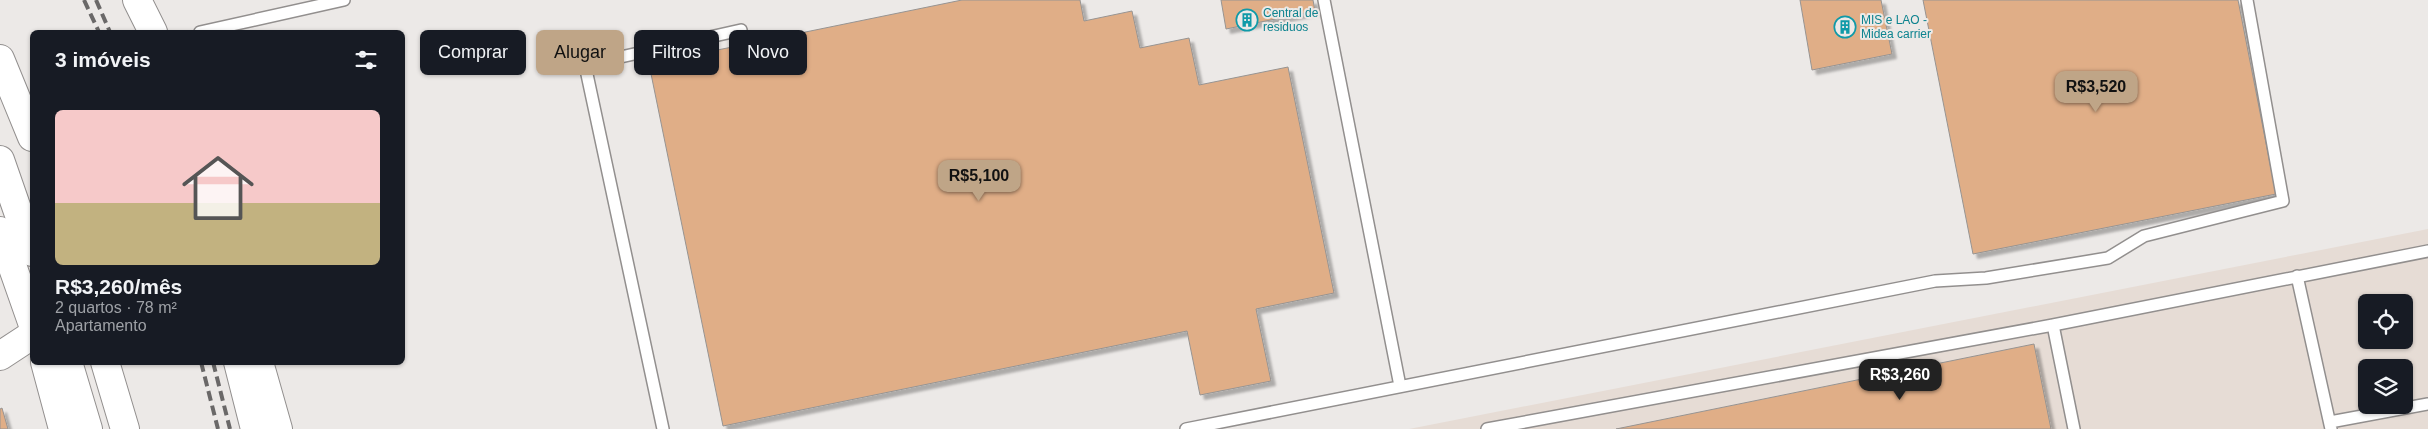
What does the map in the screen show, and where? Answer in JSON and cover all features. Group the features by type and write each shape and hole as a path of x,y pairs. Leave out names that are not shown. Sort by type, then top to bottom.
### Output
{"main road":[{"path":"137,0 152,30"},
{"path":"0,59 30,132"},
{"path":"0,160 30,246"},
{"path":"0,231 30,316"},
{"path":"0,356 30,336"},
{"path":"45,365 63,429"},
{"path":"69,365 88,429"},
{"path":"106,365 125,429"},
{"path":"239,365 256,429"},
{"path":"260,365 278,429"}],"lane":[{"path":"209,30 344,0"},
{"path":"1324,0 1400,386"},
{"path":"1186,429 1935,281 1986,278 2108,258 2144,236 2283,201 2247,0"},
{"path":"663,429 586,65 729,33"},
{"path":"1487,429 2054,326 2428,251"},
{"path":"2297,276 2331,425 2428,404"},
{"path":"2054,326 2074,429"}],"shaded area":[{"path":"2428,229 2428,429 1409,429"}],"building":[{"path":"962,0 1080,0 1084,21 1132,11 1140,48 1189,38 1199,85 1288,67 1334,293 1256,309 1271,381 1200,395 1187,331 723,426 651,75 719,75 719,50 729,48 729,75 807,75 807,32"},
{"name":"Central de residuos","path":"1221,0 1313,0 1315,11 1226,29"},
{"name":"MIS e LAO - Midea carrier","path":"1800,0 1881,0 1892,54 1812,70"},
{"path":"1923,0 2238,0 2276,194 1973,254"},
{"path":"2034,344 2051,429 1616,429"},
{"path":"2,408 8,429 0,429 0,409"}],"railway":[{"path":"84,0 98,30"},
{"path":"96,0 109,30"},
{"path":"202,365 218,429"},
{"path":"214,365 230,429"}],"place":[{"name":"Central de residuos","path":"1247,20"},
{"name":"MIS e LAO - Midea carrier","path":"1845,27"}]}
